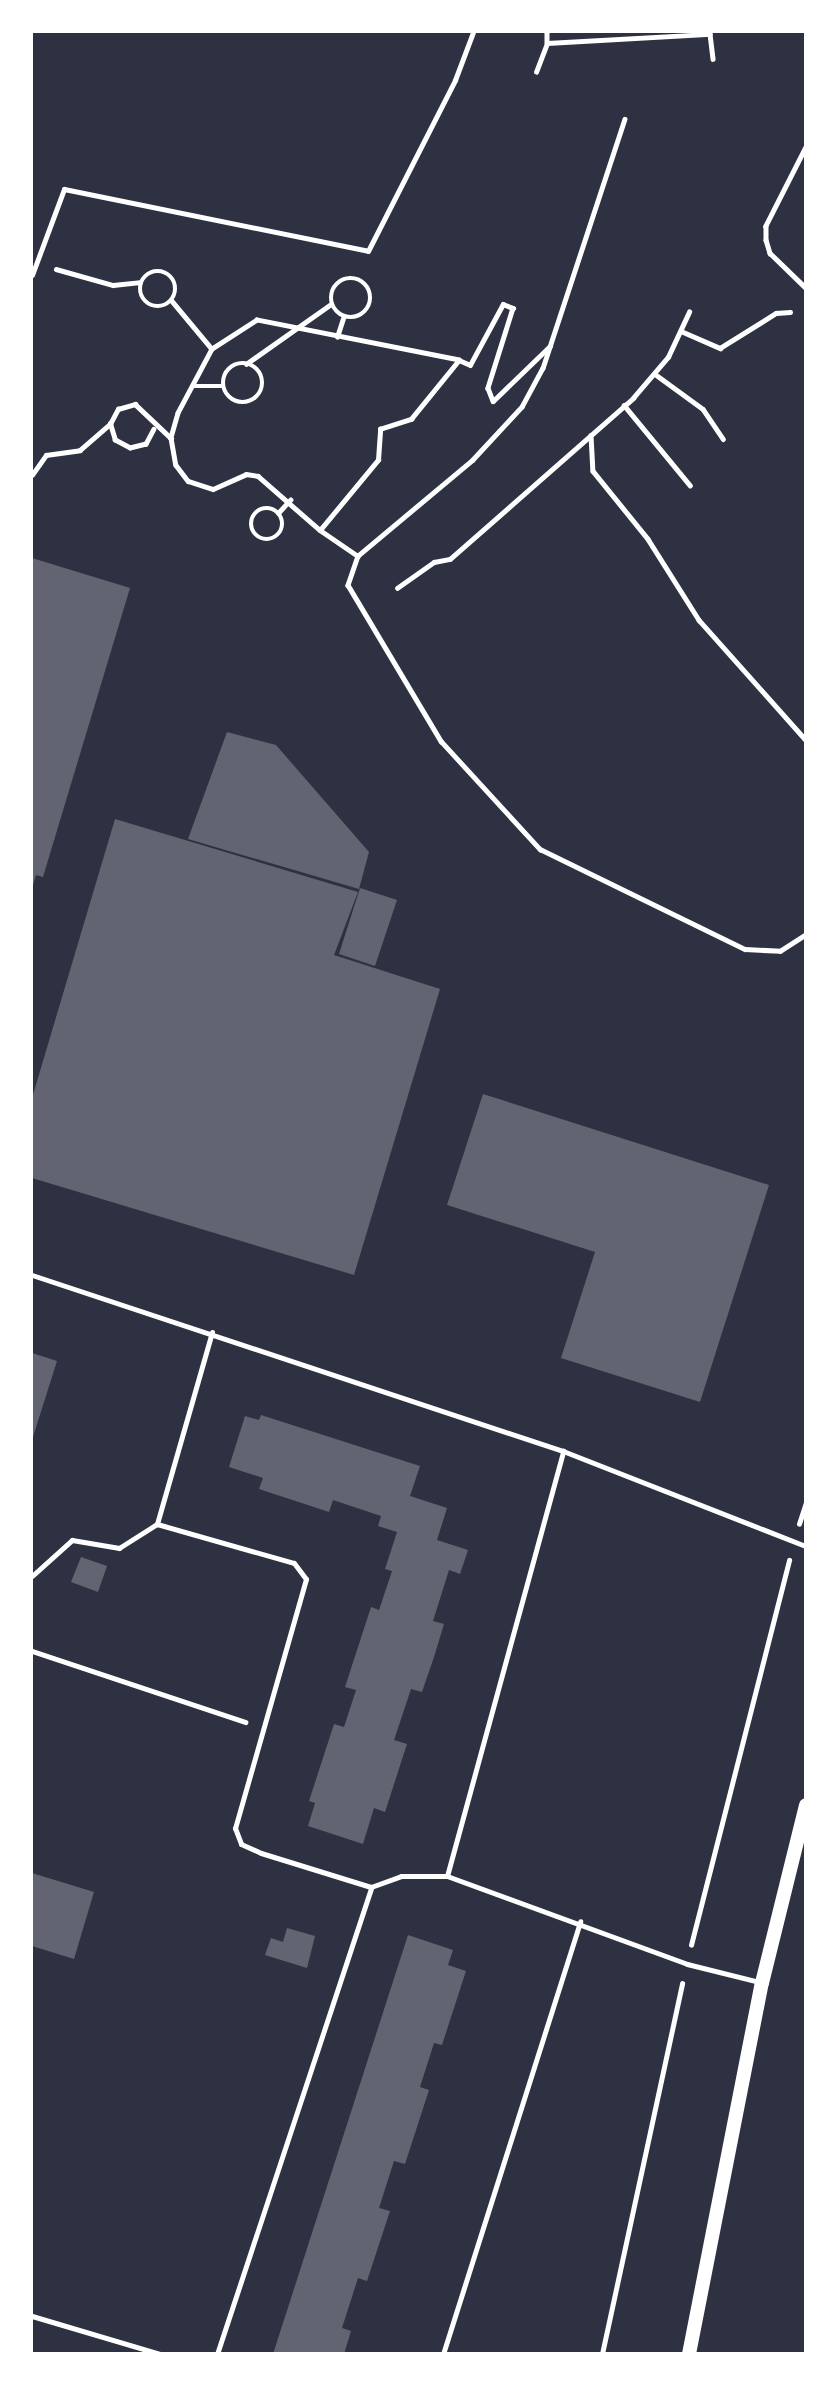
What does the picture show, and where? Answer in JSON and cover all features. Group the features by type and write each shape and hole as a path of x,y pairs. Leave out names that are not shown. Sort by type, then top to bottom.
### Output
{"main road":[{"path":"689,2354 762,1983 806,1805"}],"lane":[{"path":"32,275 64,189 368,251 455,80 472,32"},
{"path":"32,1275 212,1332 563,1451 806,1546"},
{"path":"32,1576 72,1540 119,1548 157,1524 212,1332"},
{"path":"447,1876 563,1451"},
{"path":"157,1524 294,1563 306,1579 235,1828 241,1844 371,1886 401,1876 447,1876 580,1921 687,1964 762,1983"},
{"path":"217,2354 371,1886"},
{"path":"443,2354 580,1921"},
{"path":"32,2316 160,2354"}],"path":[{"path":"536,72 547,43 547,33"},
{"path":"547,43 710,34 713,59"},
{"path":"625,119 551,345 522,407 497,436 358,556 348,585 391,663 458,765 528,841 586,875 745,949 780,951 806,934"},
{"path":"806,147 766,226 770,253 806,288"},
{"path":"52,268 113,285 140,282 151,270 168,272 177,286 172,301"},
{"path":"246,364 264,380 260,396 246,404 230,399 223,386 227,370 246,364 331,304 338,281 353,277 368,286 372,303 362,317 343,318"},
{"path":"140,282 148,305 172,301"},
{"path":"172,301 212,349"},
{"path":"331,304 343,318"},
{"path":"171,438 212,349 257,320 459,360 470,365 503,304 513,308 488,387 493,401 551,345"},
{"path":"397,589 434,562 450,559 624,405 655,374 681,331 689,312"},
{"path":"681,331 720,348 776,313 790,312"},
{"path":"337,337 343,318"},
{"path":"320,530 378,460 380,429 411,419 459,360"},
{"path":"655,374 703,409 723,439"},
{"path":"193,386 223,386"},
{"path":"32,475 46,455 80,450 110,424 118,409 135,404 150,412 154,429 146,444 130,448 115,440 110,424"},
{"path":"624,405 690,485"},
{"path":"154,429 171,438 188,481 213,489 246,474 290,500 320,530 358,556"},
{"path":"591,435 593,471 648,539 699,620 806,740"},
{"path":"278,513 283,525 278,536 255,536 250,524 256,513 278,513 290,500"},
{"path":"601,2354 687,1964 806,1502"},
{"path":"32,1651 262,1727"}],"building":[{"path":"32,558 130,588 43,877 36,875 32,888"},
{"path":"227,732 276,745 369,852 359,889 188,839"},
{"path":"115,819 358,892 334,955 440,989 354,1275 32,1178 32,1098"},
{"path":"360,888 397,900 375,966 339,954"},
{"path":"483,1094 769,1185 700,1402 561,1358 595,1252 447,1205"},
{"path":"32,1353 57,1361 32,1440"},
{"path":"261,1415 420,1466 410,1496 447,1508 437,1540 468,1550 460,1574 449,1570 433,1621 444,1624 434,1657 422,1692 411,1689 394,1740 407,1744 385,1812 374,1808 363,1844 308,1826 315,1803 309,1801 334,1724 344,1727 356,1690 345,1687 371,1607 379,1610 392,1571 385,1569 397,1532 378,1526 381,1516 333,1500 329,1512 259,1489 263,1478 229,1467 245,1416 259,1420"},
{"path":"81,1557 107,1566 98,1592 71,1582"},
{"path":"32,1873 94,1892 74,1959 32,1946"},
{"path":"287,1928 315,1936 307,1968 265,1955 271,1938 283,1942"},
{"path":"408,1935 453,1950 448,1965 466,1971 442,2045 434,2043 420,2087 429,2090 405,2164 394,2161 379,2208 390,2211 367,2281 358,2278 342,2328 351,2331 344,2354 273,2354"}]}
